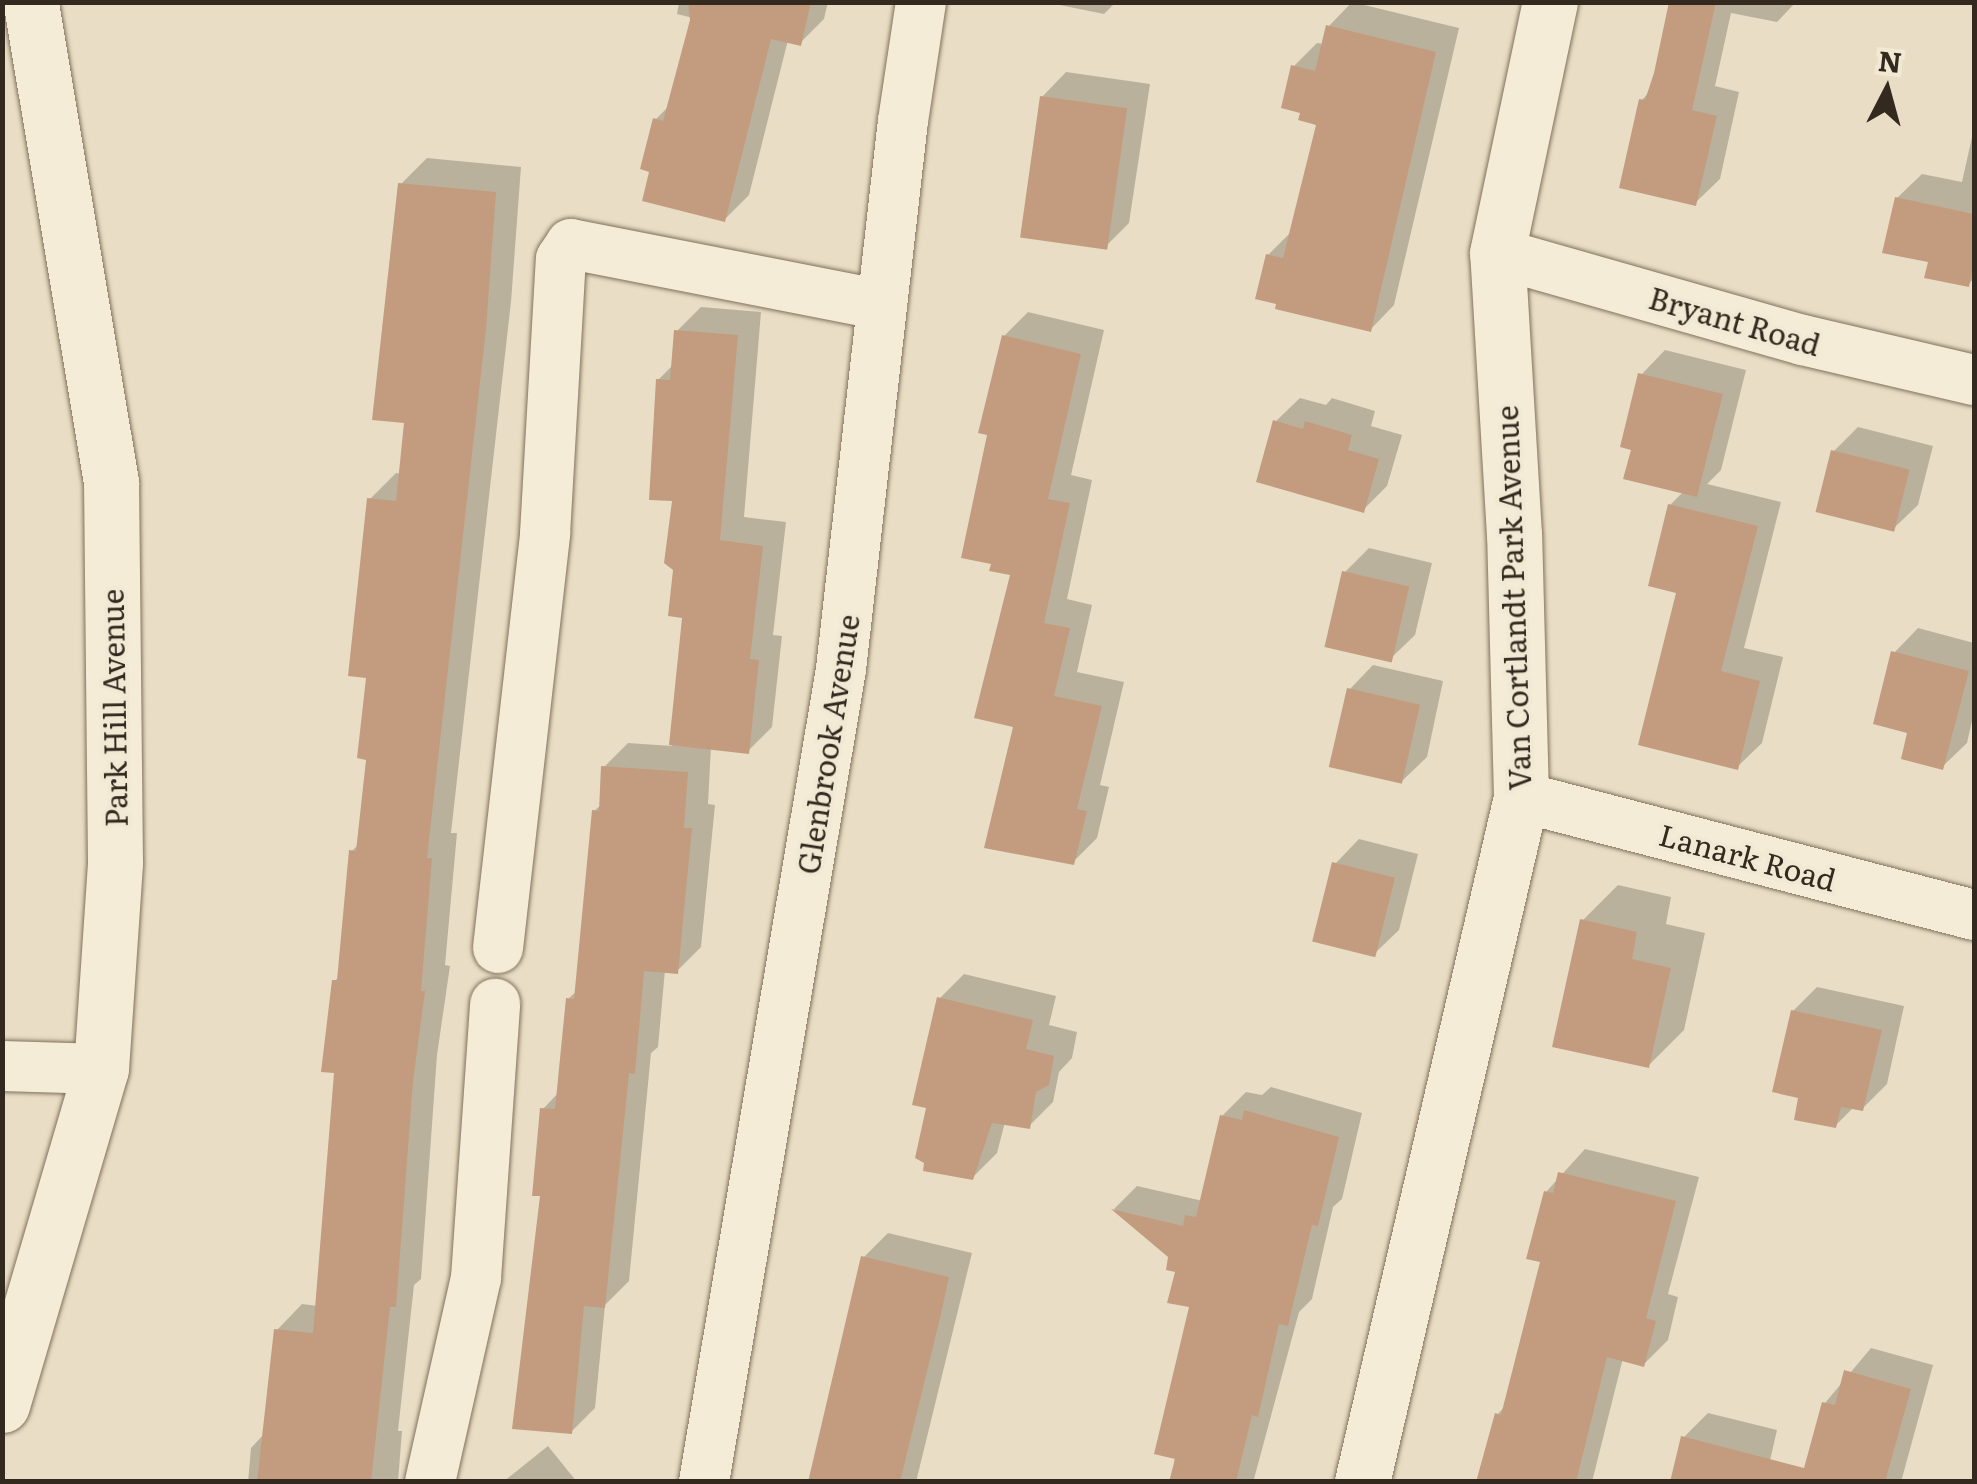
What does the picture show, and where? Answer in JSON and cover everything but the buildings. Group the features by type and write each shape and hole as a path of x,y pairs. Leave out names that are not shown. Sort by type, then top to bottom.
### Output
{"street":[{"name":"Park Hill Avenue","path":"2,1405 101,1069 115,862 110,482 31,2"},
{"name":"Glenbrook Avenue","path":"704,1482 841,668 921,2"},
{"name":"Van Cortlandt Park Avenue","path":"1362,1482 1521,796 1514,535 1497,253 1550,2"},
{"path":"498,948 545,534 560,259 571,244 882,305"},
{"name":"Bryant Road","path":"1497,253 1803,340 1974,380"},
{"name":"Lanark Road","path":"1521,796 1974,915"},
{"path":"430,1482 476,1278 494,1004"},
{"path":"2,1066 101,1069"}]}
